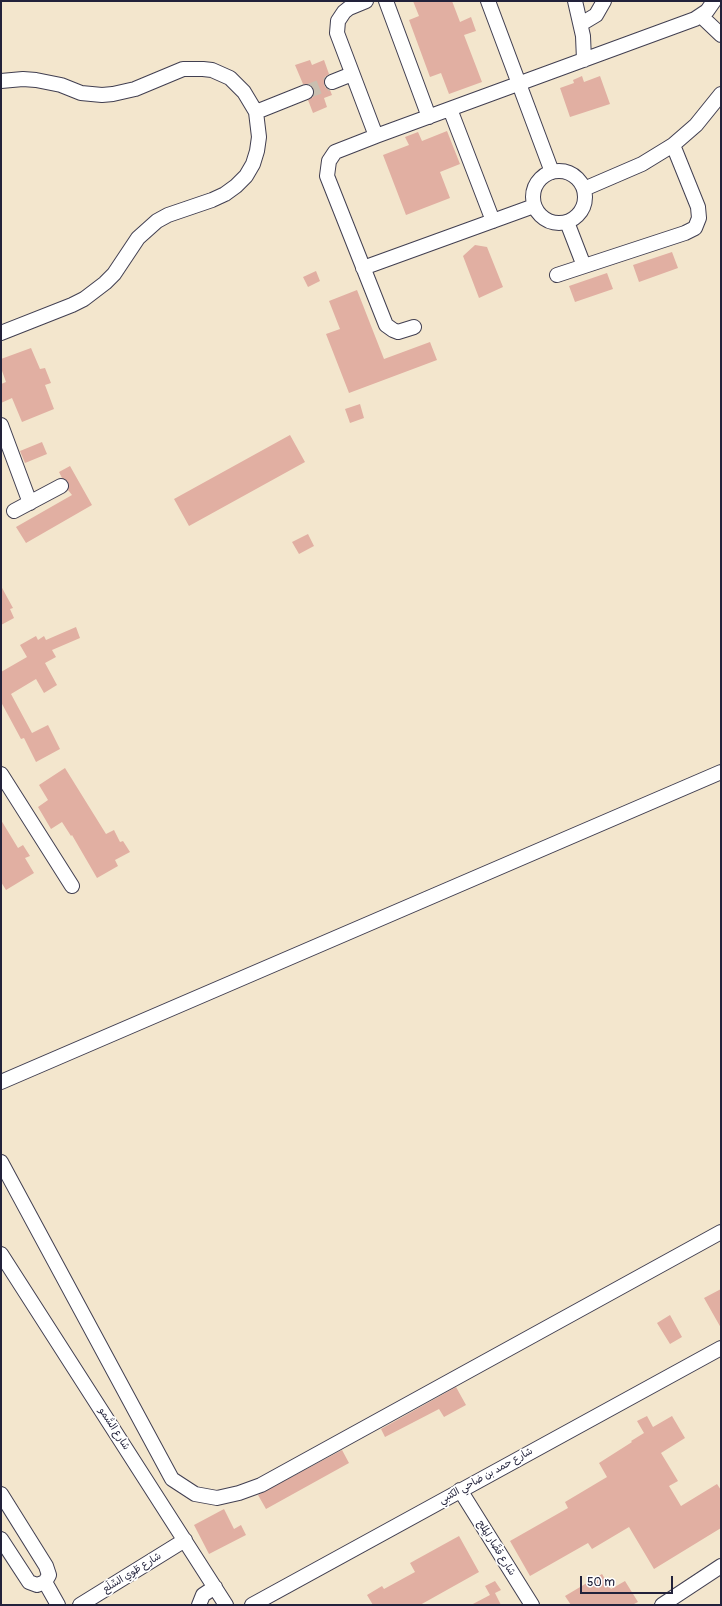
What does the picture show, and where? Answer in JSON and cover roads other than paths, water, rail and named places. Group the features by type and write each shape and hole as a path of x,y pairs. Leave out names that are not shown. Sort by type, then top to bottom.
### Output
{"street":[{"path":"366,1 349,8 344,12 340,16 337,27 338,38 376,136"},
{"path":"386,1 429,117"},
{"path":"488,1 552,172"},
{"path":"575,1 581,24 584,60"},
{"path":"581,24 596,15 604,1"},
{"path":"414,327 398,332 386,325 327,176 326,171 329,161 335,152 695,19 701,16 714,1"},
{"path":"701,16 721,35"},
{"path":"1,81 23,79 36,80 61,85 81,93 102,95 135,89 183,69 203,69 221,74 238,85 250,100 256,112 259,137 253,164 246,176 236,186 225,194 168,215 157,221 138,238 114,274 84,299 1,333"},
{"path":"332,82 352,74"},
{"path":"256,112 306,92"},
{"path":"584,190 642,164 673,145 696,125 721,94"},
{"path":"450,109 493,221"},
{"path":"557,275 685,234 695,228 699,218 698,207 673,145"},
{"path":"552,172 568,173 575,176 584,190 585,200 582,209 576,217 567,222 559,223 544,219 534,206 534,189 538,181 544,175 552,172"},
{"path":"364,268 534,206"},
{"path":"567,222 584,266"},
{"path":"1,425 30,503"},
{"path":"14,511 61,486"},
{"path":"1,1082 721,772"},
{"path":"1,774 72,886"},
{"path":"1,1162 172,1479 195,1494 217,1498 239,1493 261,1485 721,1232"},
{"name":"شارع السُّمو","path":"1,1254 226,1605"},
{"name":"شارع حمد بن ضاحي الكتبي","path":"252,1605 721,1348"},
{"name":"شارع قصَّار المِلح","path":"460,1490 532,1605"},
{"path":"1,1494 46,1566 49,1575 45,1582 36,1585 28,1582 1,1539"},
{"name":"شارع طَوِي السِّلَع","path":"80,1605 185,1540"},
{"path":"662,1605 721,1566"},
{"path":"45,1582 58,1605"},
{"path":"199,1605 203,1595 215,1587"}],"tunnel":[{"path":"306,92 332,82"}]}
